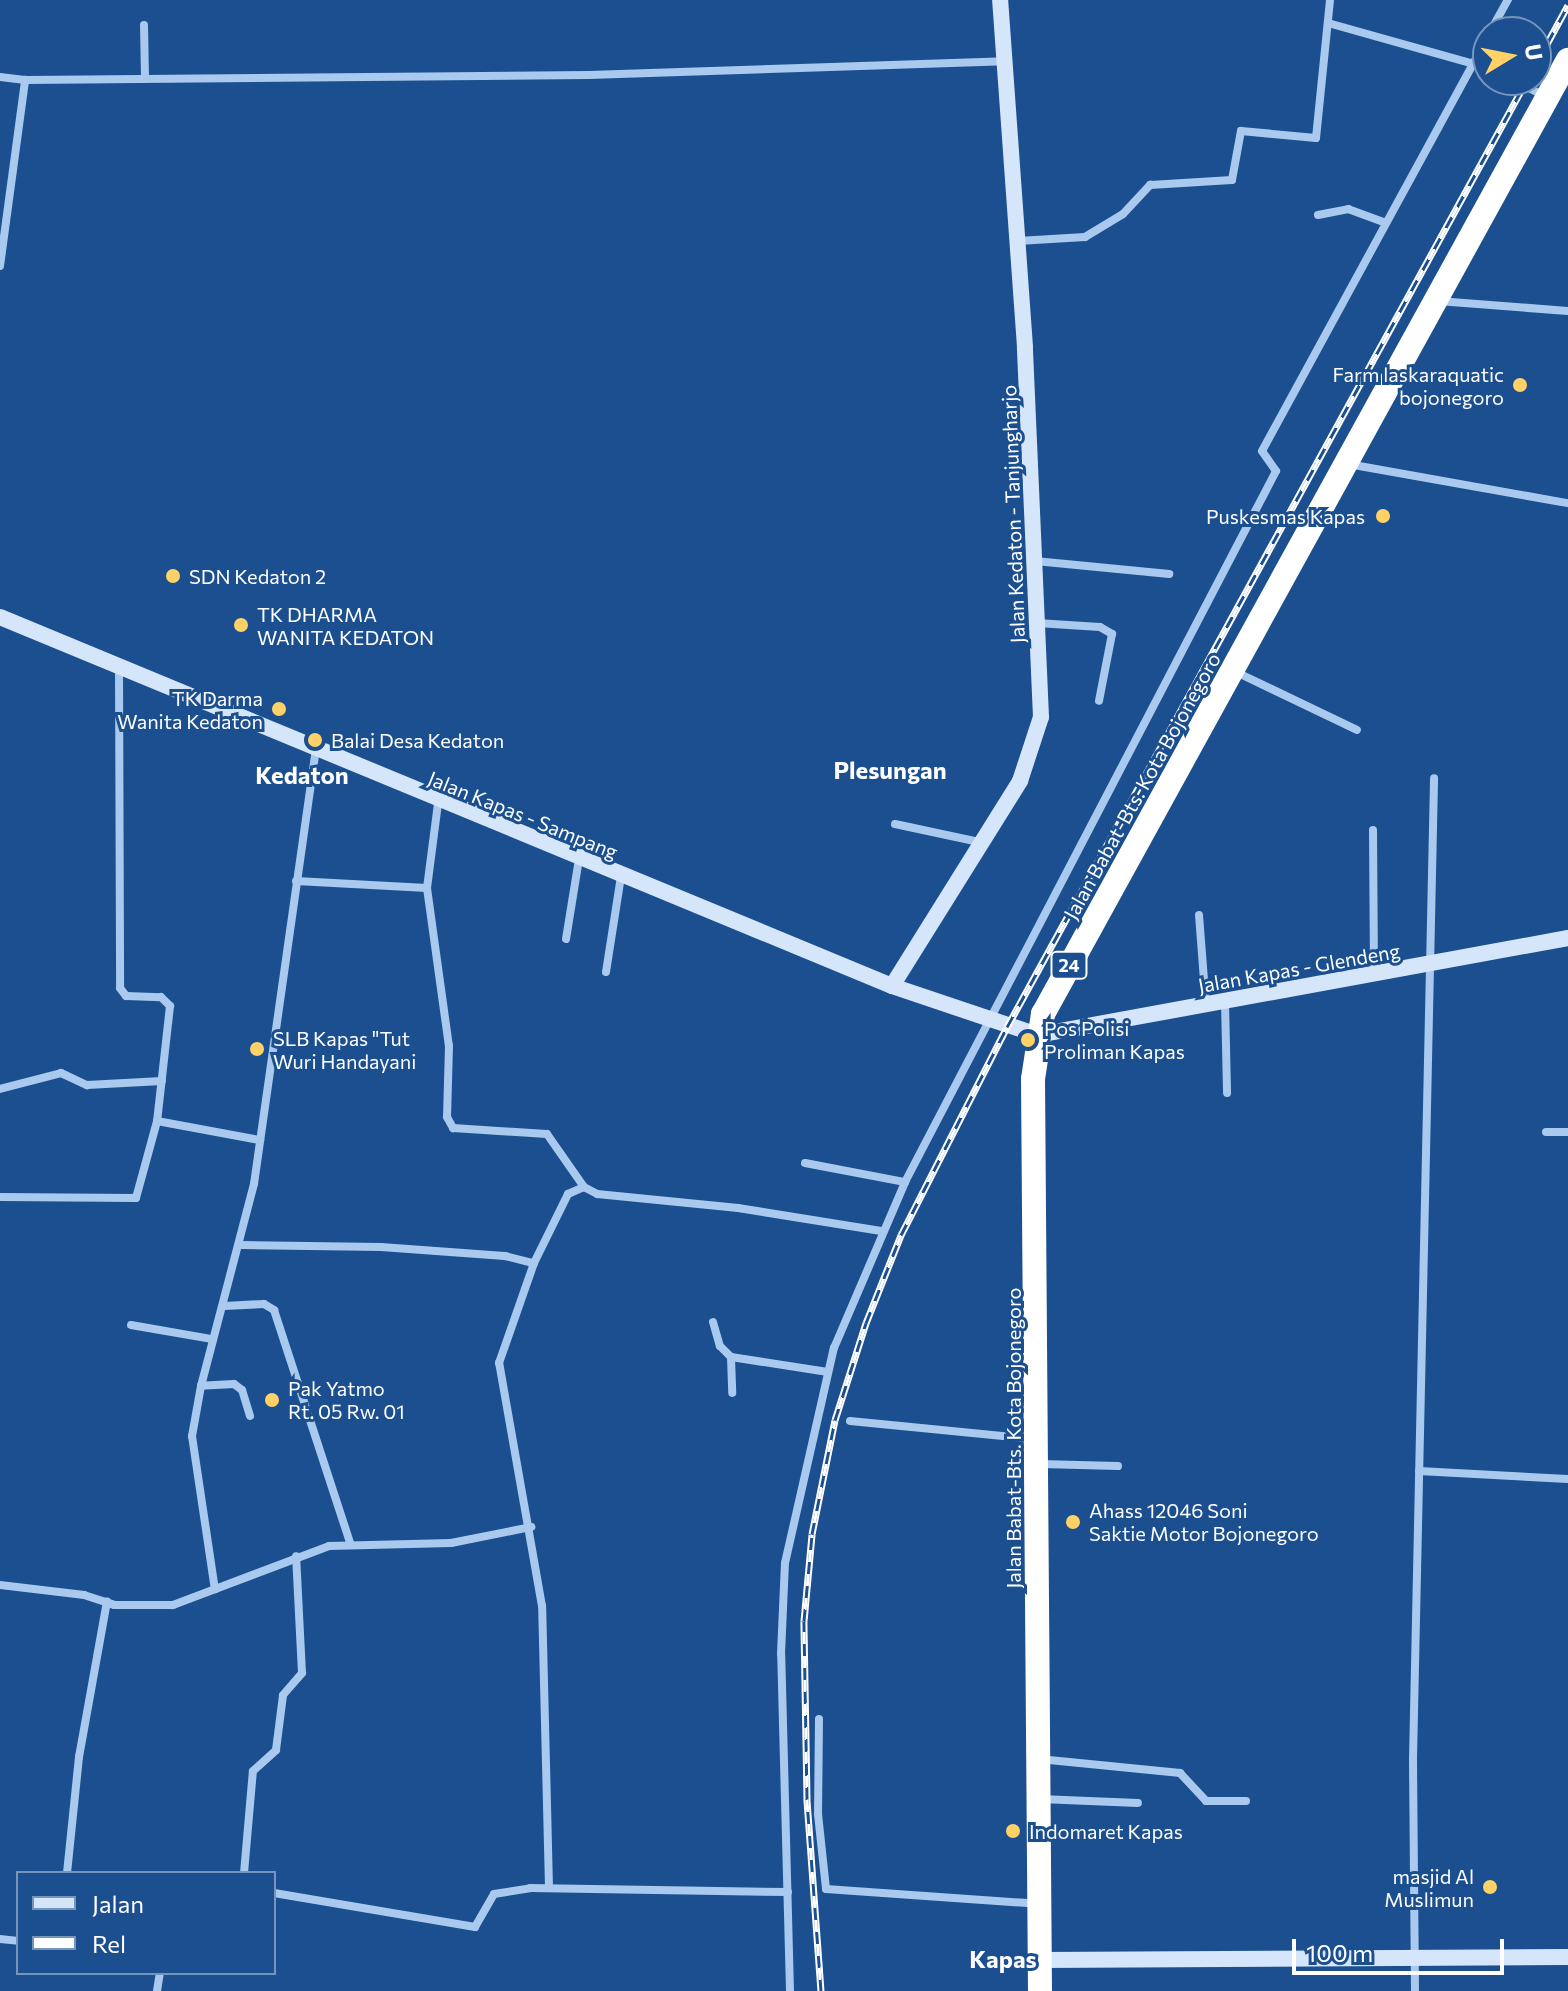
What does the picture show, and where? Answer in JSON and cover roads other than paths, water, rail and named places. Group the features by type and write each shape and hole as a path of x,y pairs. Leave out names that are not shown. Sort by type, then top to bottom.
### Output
{"highway":[{"name":"Jalan Babat-Bts. Kota Bojonegoro","path":"1040,1991 1039,1439 1033,1079 1038,1035 1052,994 1235,671 1568,60"}],"street":[{"name":"Jalan Kedaton - Tanjungharjo","path":"892,986 1031,754 1041,717 1018,241 1000,0"},
{"path":"1018,241 1085,237 1123,214 1150,185 1232,180 1241,131 1316,138 1330,0"},
{"path":"1328,23 1472,60"},
{"path":"144,25 145,79"},
{"path":"0,77 25,80 589,75 1005,61"},
{"path":"790,1991 781,1654 785,1563 828,1372 881,1231 905,1182 1276,471 1262,451 1383,222 1472,65"},
{"path":"0,266 25,80"},
{"path":"1318,215 1348,209 1383,222"},
{"path":"1437,301 1568,311"},
{"path":"1347,463 1568,503"},
{"path":"1035,561 1169,574"},
{"name":"Jalan Kapas - Sampang","path":"0,617 438,803 892,986 988,1022 1038,1035"},
{"path":"1037,623 1100,627 1112,634 1099,701"},
{"path":"0,1197 136,1198 157,1121 170,1006 161,997 126,996 120,988 119,667"},
{"path":"1235,671 1357,730"},
{"path":"215,1589 192,1436 211,1339 241,1245 260,1140 316,750"},
{"path":"1415,1991 1412,1956 1419,1471 1434,778"},
{"path":"438,803 427,888 449,1046 448,1123 468,1130 547,1134 584,1187 607,1195 738,1208 881,1231"},
{"path":"895,824 979,842"},
{"path":"1373,830 1374,976"},
{"path":"566,939 579,859"},
{"path":"606,972 621,876"},
{"path":"296,881 427,888"},
{"path":"1199,915 1206,1006"},
{"name":"Jalan Kapas - Glendeng","path":"1038,1035 1374,976 1568,938"},
{"path":"1225,1002 1227,1093"},
{"path":"0,1089 61,1073 87,1085 162,1081"},
{"path":"157,1121 260,1140"},
{"path":"1546,1132 1568,1132"},
{"path":"805,1163 905,1182"},
{"path":"549,1887 547,1663 531,1527 499,1363 534,1263 568,1194 584,1187"},
{"path":"241,1245 381,1247 505,1256 534,1263"},
{"path":"224,1306 264,1304 274,1310 350,1543"},
{"path":"713,1322 720,1346 731,1357 828,1372"},
{"path":"131,1325 211,1339"},
{"path":"731,1357 732,1393"},
{"path":"201,1386 234,1384 242,1390 250,1416"},
{"path":"850,1421 1039,1439"},
{"path":"1039,1464 1118,1466"},
{"path":"1419,1471 1568,1479"},
{"path":"0,1585 107,1602 173,1605 296,1556 350,1543 451,1543 531,1527"},
{"path":"244,1871 253,1771 276,1750 283,1695 302,1673 296,1556"},
{"path":"67,1871 79,1757 107,1602"},
{"path":"819,1719 818,1814 826,1889 1039,1904"},
{"path":"1039,1759 1180,1773 1206,1801 1246,1801"},
{"path":"1039,1799 1138,1803"},
{"path":"276,1893 475,1927 498,1893 530,1888 788,1892"},
{"path":"1040,1960 1568,1957"}],"railway":[{"path":"1552,34 1568,5"},
{"path":"821,1991 807,1799 804,1621 812,1534 835,1420 866,1323 901,1235 1007,1027 1518,96"}],"place":[{"name":"Farm laskaraquatic bojonegoro","path":"1520,385"},
{"name":"Puskesmas Kapas","path":"1383,516"},
{"name":"SDN Kedaton 2","path":"173,576"},
{"name":"TK DHARMA WANITA KEDATON","path":"241,625"},
{"name":"TK Darma Wanita Kedaton","path":"279,709"},
{"name":"Balai Desa Kedaton","path":"315,740"},
{"name":"Pos Polisi Proliman Kapas","path":"1028,1040"},
{"name":"SLB Kapas \"Tut Wuri Handayani","path":"257,1049"},
{"name":"Pak Yatmo Rt. 05 Rw. 01","path":"272,1400"},
{"name":"Ahass 12046 Soni Saktie Motor Bojonegoro","path":"1073,1522"},
{"name":"Indomaret Kapas","path":"1013,1831"},
{"name":"masjid Al Muslimun","path":"1490,1887"}],"district":[{"name":"Plesungan","path":"890,770"},
{"name":"Kedaton","path":"302,775"},
{"name":"Kapas","path":"1003,1959"}]}
